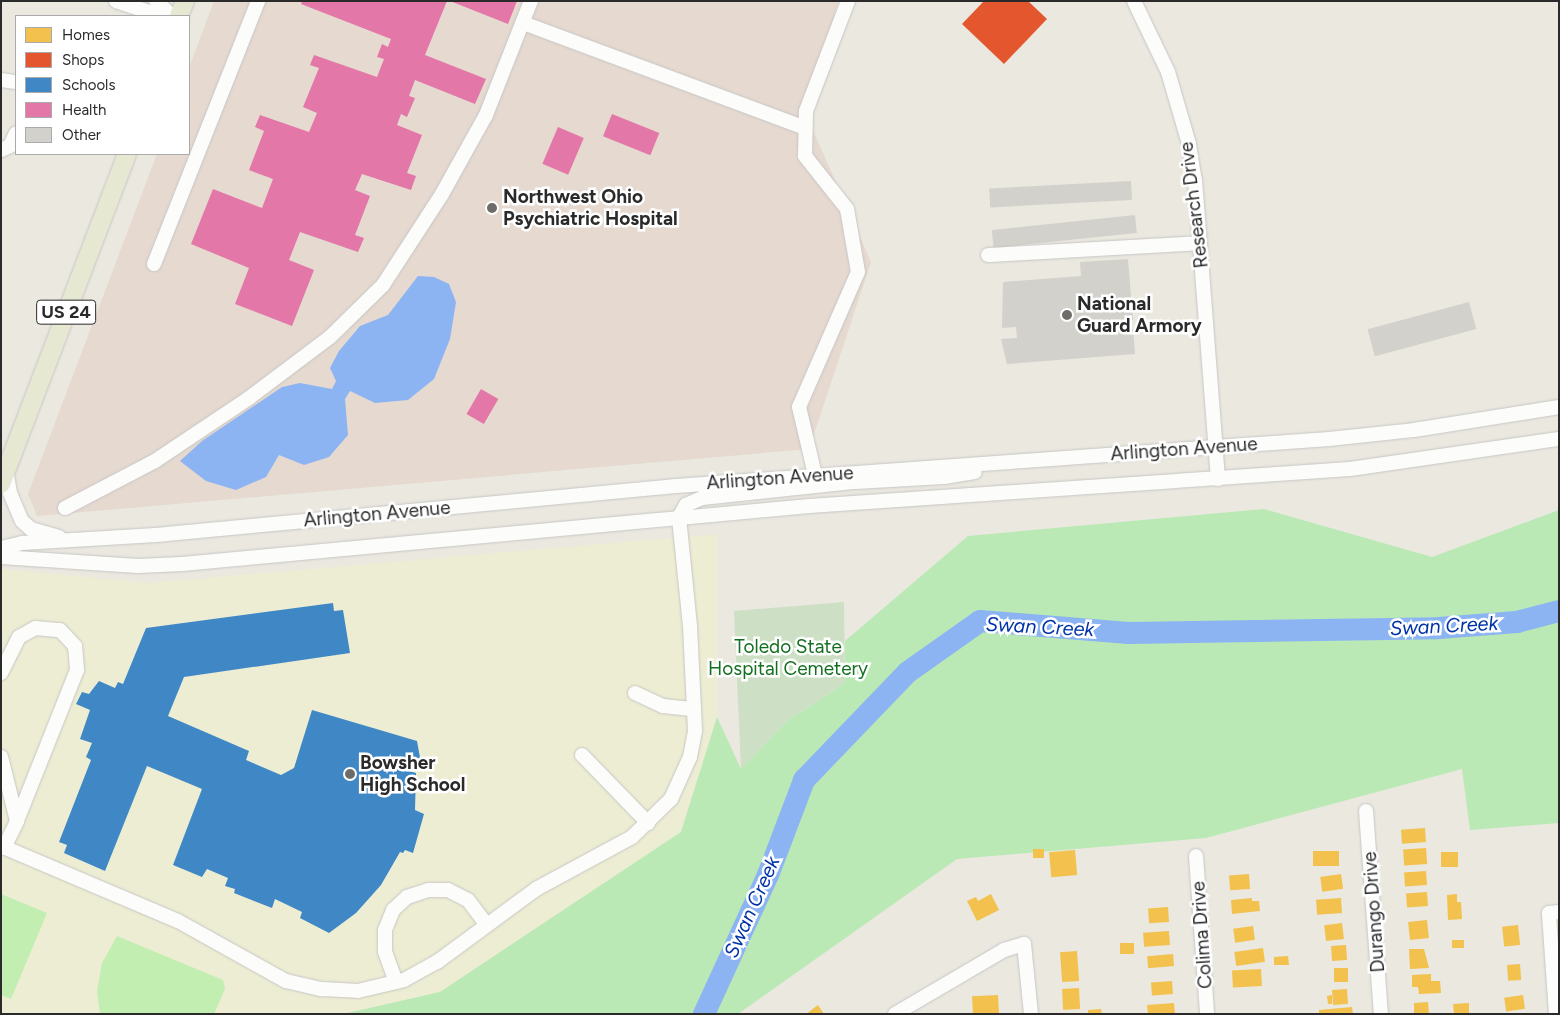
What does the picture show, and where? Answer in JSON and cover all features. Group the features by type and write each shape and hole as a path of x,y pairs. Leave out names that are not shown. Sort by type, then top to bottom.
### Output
{"main road":[{"path":"179,15 185,1"},
{"name":"US 24","path":"4,477 126,155"}],"street":[{"path":"116,1 158,15"},
{"path":"156,1 171,15"},
{"path":"154,264 258,1"},
{"path":"65,508 155,461 249,398 330,337 383,285 442,194 486,115 531,1"},
{"path":"816,475 799,408 858,272 847,209 805,156 806,111 848,1"},
{"name":"Research Drive","path":"1134,1 1164,64 1187,134 1195,180 1218,479"},
{"path":"523,23 805,128"},
{"path":"1,80 15,82"},
{"path":"1,150 10,146 15,134"},
{"path":"988,254 1200,243"},
{"name":"Arlington Avenue","path":"1,548 22,543 156,535 816,475 1216,447 1414,430 1559,407"},
{"name":"Arlington Avenue","path":"1,557 138,566 182,564 679,517 1218,479 1398,464 1559,438"},
{"path":"1,673 19,637 35,628 60,630 75,646 77,670 17,821 3,847 178,921 286,981 340,991 358,991 396,982 437,962 486,924 555,878 621,844 648,823 671,799 684,773 693,743 694,709 679,517 686,505 702,498 856,482 944,478 1038,460"},
{"path":"4,477 22,521 31,529 69,540"},
{"path":"635,692 663,706 694,709"},
{"path":"582,755 648,823"},
{"path":"1,757 17,821"},
{"name":"Durango Drive","path":"1366,811 1381,1014"},
{"name":"Colima Drive","path":"1196,856 1207,1014"},
{"path":"396,982 385,951 385,930 393,910 407,897 428,890 448,890 468,900 486,924"},
{"path":"1554,912 1556,1014"},
{"path":"895,1014 1004,950 1024,944 1031,1014"}],"shaded area":[{"name":"Northwest Ohio Psychiatric Hospital","path":"214,1 838,1 808,119 871,262 809,449 37,516 28,494 157,155 190,155 190,65"},
{"name":"Bowsher High School","path":"717,534 717,717 681,832 440,992 343,1014 1,1014 1,569 149,583"}],"green space":[{"path":"1264,509 1432,557 1559,510 1559,823 1470,830 1462,769 1206,838 957,859 738,1014 343,1014 440,992 681,832 717,717 741,769 787,721 845,683 845,641 968,536"},
{"name":"Toledo State Hospital Cemetery","path":"844,602 845,683 787,721 741,769 734,611"},
{"path":"1,894 47,913 11,999 1,995"},
{"path":"117,936 223,980 225,989 214,1014 100,1014 97,991 102,963"}],"water":[{"path":"418,276 434,277 449,284 456,302 450,339 434,379 408,400 375,403 350,391 345,399 348,435 329,457 304,465 279,455 266,477 236,490 206,481 180,461 202,441 282,387 300,383 332,389 336,381 330,368 339,351 360,326 388,315"}],"building: Homes":[{"path":"1425,828 1426,842 1402,844 1401,830"},
{"path":"1426,848 1427,864 1404,866 1403,850"},
{"path":"1033,849 1044,849 1044,858 1033,858"},
{"path":"1075,850 1077,875 1051,877 1049,852"},
{"path":"1313,851 1339,851 1339,866 1313,866"},
{"path":"1441,852 1458,852 1458,867 1441,867"},
{"path":"1426,871 1427,885 1405,887 1404,873"},
{"path":"1249,874 1250,889 1230,890 1229,875"},
{"path":"1341,874 1343,889 1322,892 1320,877"},
{"path":"1427,892 1428,906 1407,907 1406,893"},
{"path":"991,894 999,910 977,921 967,901 976,897 978,901"},
{"path":"1457,894 1457,902 1461,902 1462,919 1448,920 1447,895"},
{"path":"1252,898 1252,901 1259,901 1260,911 1232,914 1231,900"},
{"path":"1341,898 1342,913 1317,915 1316,900"},
{"path":"1168,907 1169,922 1149,923 1148,908"},
{"path":"1427,920 1429,938 1410,940 1408,922"},
{"path":"1342,923 1344,939 1326,941 1324,925"},
{"path":"1518,925 1520,945 1504,947 1502,927"},
{"path":"1253,926 1255,940 1235,943 1233,929"},
{"path":"1169,931 1170,945 1144,947 1143,933"},
{"path":"1452,940 1464,940 1464,948 1452,948"},
{"path":"1120,943 1134,943 1134,954 1120,954"},
{"path":"1346,945 1347,960 1332,961 1331,946"},
{"path":"1263,948 1265,962 1236,966 1234,952"},
{"path":"1409,949 1424,949 1429,968 1410,969"},
{"path":"1077,951 1079,981 1062,982 1060,952"},
{"path":"1173,954 1174,966 1148,968 1147,956"},
{"path":"1288,956 1289,965 1274,965 1274,957"},
{"path":"1520,964 1521,980 1508,981 1507,965"},
{"path":"1334,968 1348,968 1348,982 1334,982"},
{"path":"1261,969 1262,986 1233,987 1232,971"},
{"path":"1431,974 1431,981 1440,981 1441,993 1419,994 1418,987 1412,987 1412,975"},
{"path":"1172,981 1173,994 1152,995 1151,982"},
{"path":"1079,988 1080,1009 1063,1010 1062,989"},
{"path":"1347,989 1348,1004 1333,1005 1332,990"},
{"path":"998,995 999,1014 973,1014 972,996"},
{"path":"1332,995 1332,1004 1328,1004 1327,996"},
{"path":"1523,995 1525,1009 1506,1012 1504,998"},
{"path":"1428,1002 1429,1014 1414,1014 1414,1003"},
{"path":"1174,1003 1175,1014 1148,1014 1147,1005"},
{"path":"1469,1003 1469,1014 1454,1014 1453,1004"},
{"path":"818,1005 824,1014 806,1014"},
{"path":"1352,1007 1353,1014 1319,1014 1319,1010"},
{"path":"1101,1009 1102,1014 1088,1014 1088,1010"}],"building: Shops":[{"path":"984,1 1028,1 1047,19 1004,64 962,24"}],"building: Schools":[{"path":"333,603 334,611 343,610 350,653 184,677 168,716 249,751 246,760 281,775 294,768 312,710 417,741 421,763 411,765 409,771 416,773 415,810 424,814 413,853 405,850 403,853 400,852 381,885 356,913 329,933 300,918 302,912 275,899 272,908 234,893 235,889 225,886 228,878 207,869 202,877 173,865 202,789 147,766 105,871 64,853 67,845 59,842 91,760 86,757 92,743 80,739 90,710 76,704 82,692 89,694 99,681 115,688 118,682 123,684 146,628"}],"building: Health":[{"path":"302,1 447,1 425,55 486,79 475,104 415,80 409,96 415,98 407,117 401,114 397,125 422,135 407,173 416,176 411,190 362,174 355,190 370,196 355,235 364,238 358,252 300,232 289,260 314,270 292,326 235,304 249,268 191,244 213,189 262,208 273,179 249,170 264,131 255,127 260,115 309,132 317,113 303,107 319,68 310,65 314,55 377,77 384,59 377,57 382,44 388,47 391,39 301,4"},
{"path":"450,1 517,1 508,24"},
{"path":"612,114 659,133 650,155 603,136"},
{"path":"558,127 584,138 568,175 542,164"},
{"path":"481,389 498,399 484,424 466,414"}],"building: Other":[{"path":"1131,181 1132,200 990,207 989,188"},
{"path":"1135,215 1137,233 994,248 992,230"},
{"name":"National Guard Armory","path":"1128,259 1133,320 1125,320 1126,329 1133,329 1135,354 1007,364 1001,339 1017,338 1016,327 1002,328 1003,282 1081,276 1080,262"},
{"path":"1469,302 1476,329 1375,356 1368,329"}],"waterway":[{"name":"Swan Creek","path":"704,1014 768,875 804,780 908,672 980,621 1129,633 1439,628 1517,622 1559,611"}],"place":[{"name":"Northwest Ohio Psychiatric Hospital","path":"492,208"},
{"name":"National Guard Armory","path":"1067,315"},
{"name":"Bowsher High School","path":"350,774"}]}
